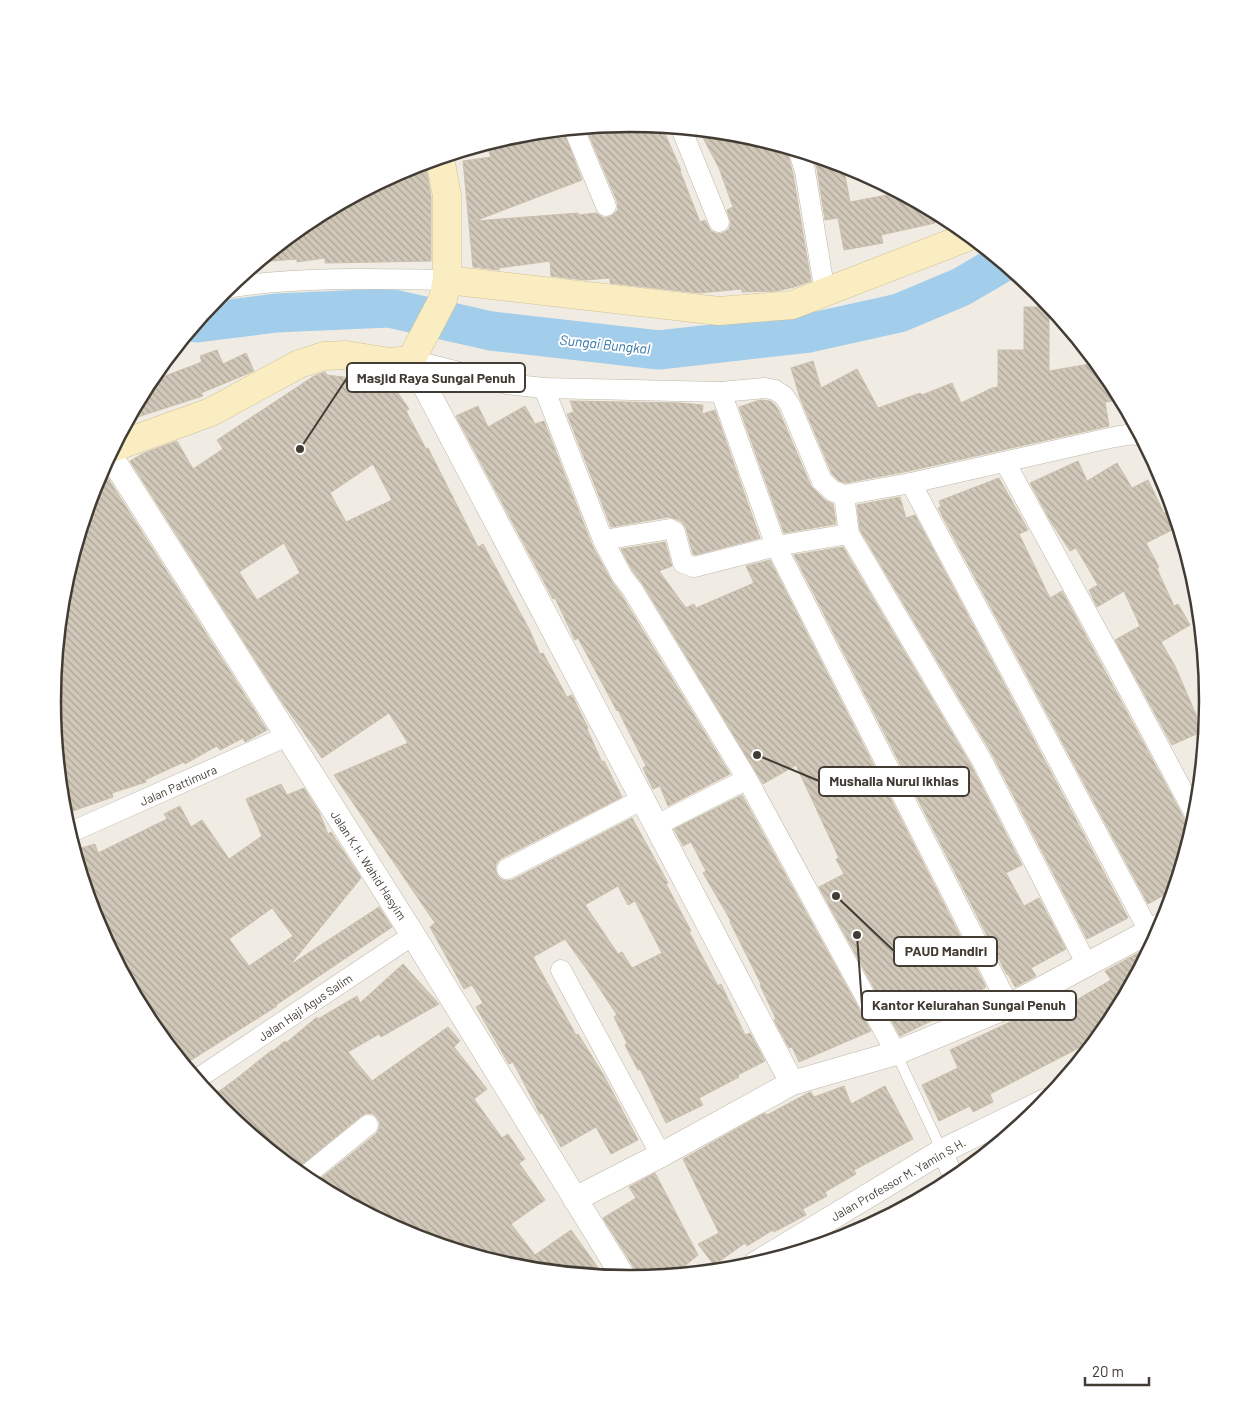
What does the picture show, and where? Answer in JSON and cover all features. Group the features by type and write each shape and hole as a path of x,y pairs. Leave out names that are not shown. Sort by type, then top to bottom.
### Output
{"main road":[{"path":"123,444 211,412 299,364 324,356 346,355 390,362 411,360 427,331 445,289 447,196 441,164"},
{"path":"445,289 719,311 792,304 961,239"}],"street":[{"path":"576,135 606,206"},
{"path":"683,135 719,222"},
{"path":"801,159 805,171 825,293"},
{"path":"242,285 262,282 386,279 445,289"},
{"path":"411,360 507,384 544,388 721,392 765,388 776,390 784,396 790,405 822,481 832,491 844,495 911,483 1132,434"},
{"path":"411,360 792,1083"},
{"path":"544,388 603,540 622,576 632,589 747,779 896,1053"},
{"path":"721,392 776,546 1009,1006"},
{"name":"Jalan K.H. Wahid Hasyim","path":"114,462 413,935 619,1270"},
{"path":"1005,462 1189,804"},
{"path":"911,483 1153,922"},
{"path":"844,495 849,534 981,759 1087,965"},
{"path":"603,540 670,529 675,532 683,563 694,567 776,546 849,534"},
{"name":"Jalan Pattimura","path":"76,830 286,736"},
{"path":"657,825 747,779"},
{"path":"507,869 643,799"},
{"path":"575,1199 661,1155 792,1083 896,1053 1009,1006 1150,930"},
{"name":"Jalan Haji Agus Salim","path":"201,1075 413,935"},
{"path":"561,970 661,1155"},
{"name":"Jalan Professor M. Yamin S.H.","path":"780,1249 942,1152 1020,1115"},
{"path":"311,1172 368,1125"},
{"path":"942,1152 951,1171"}],"lane":[{"path":"896,1053 942,1152"}],"building":[{"path":"665,133 681,170 700,222 705,220 711,231 717,234 729,229 731,223 727,210 733,207 719,168 703,137 741,143 788,155 793,174 811,281 776,291 742,292 742,289 699,293 610,283 610,278 585,280 551,276 550,261 499,268 499,270 473,267 463,161 491,157 489,151 519,143 565,136 582,180 475,221 578,213 578,215 596,213 604,218 610,217 618,210 617,201 588,134"},
{"path":"815,163 845,175 850,202 889,195 914,208 935,223 881,235 883,243 844,250 838,218 825,220"},
{"path":"427,170 431,197 431,261 325,263 325,258 297,262 297,259 270,261 314,228 346,208 378,191"},
{"path":"1024,307 1040,307 1049,317 1049,371 1088,364 1113,401 1105,402 1109,426 909,471 845,483 839,481 832,474 800,398 791,368 813,361 821,388 857,369 878,408 920,393 922,395 952,383 961,403 998,387 998,350 1024,350"},
{"path":"217,350 223,364 246,353 254,371 201,393 203,396 137,417 163,377 202,362 200,356"},
{"path":"325,372 327,375 391,383 409,409 406,411 426,449 428,448 478,547 483,544 529,629 540,654 543,653 567,697 572,695 602,762 604,761 622,797 502,858 497,862 495,868 497,875 506,881 512,880 632,818 668,883 666,884 691,931 689,932 718,986 721,984 745,1035 750,1033 765,1061 699,1098 703,1105 666,1123 640,1069 638,1070 625,1045 627,1043 614,1017 617,1015 565,939 533,957 576,1035 578,1034 603,1074 638,1140 611,1154 596,1127 561,1147 542,1113 540,1114 513,1062 509,1064 476,1007 483,1003 472,985 464,989 430,927 435,923 334,775 408,743 389,713 322,758 280,699 130,461 144,453 177,441 193,469 223,449 217,440 314,376","holes":["373,464 392,500 346,522 330,493","284,543 300,573 257,600 239,572","618,886 628,905 635,901 662,953 632,968 622,952 618,954 585,905"]},
{"path":"760,400 770,401 779,411 811,486 825,500 833,504 836,524 784,533 739,407"},
{"path":"570,401 681,403 703,405 702,414 715,410 760,538 695,555 693,554 686,528 682,522 676,519 668,517 611,527 567,414 574,412"},
{"path":"478,406 488,427 525,406 535,424 544,421 592,545 612,582 730,774 668,806 660,786 653,789 643,768 646,766 618,710 578,638 575,640 555,598 553,599 456,416"},
{"path":"1078,461 1087,481 1117,463 1132,488 1148,480 1164,513 1166,512 1172,530 1146,543 1159,567 1157,569 1174,606 1178,604 1190,625 1161,642 1175,666 1198,720 1198,733 1172,745 1115,640 1140,626 1124,591 1097,607 1089,590 1098,585 1076,548 1070,551 1051,522 1030,483"},
{"path":"107,477 267,730 245,742 243,738 220,750 217,746 185,764 184,762 145,780 146,782 112,793 113,797 72,811 62,738 61,701 62,664 72,590 91,518"},
{"path":"999,478 1028,530 1019,534 1050,598 1062,591 1186,821 1165,895 1148,904 938,508 941,507 939,501"},
{"path":"900,497 906,518 915,515 1128,918 1087,939 992,754 860,530 857,505"},
{"path":"665,542 672,566 659,571 686,608 694,604 696,608 754,583 746,566 770,560 986,987 952,1006 954,1010 900,1036 819,887 844,874 836,859 839,858 796,765 763,784 621,549"},
{"path":"843,547 971,765 1022,865 1006,873 1024,906 1039,898 1066,949 1031,968 1036,976 1015,987 1007,975 794,555"},
{"path":"281,784 287,795 304,788 319,812 328,834 331,832 361,878 290,965 379,907 392,927 277,1006 190,1061 157,1017 120,953 91,884 81,848 95,844 98,853 167,819 164,814 180,806 191,827 202,820 229,859 262,836 246,799","holes":["272,908 293,936 249,966 229,939"]},
{"path":"742,795 871,1031 799,1062 792,1047 789,1048 774,1020 776,1019 761,984 731,921 703,873 706,871 691,842 683,846 674,829"},
{"path":"1141,952 1123,985 1081,1047 990,1094 993,1102 973,1112 970,1106 939,1121 922,1085 958,1068 950,1050 1025,1015 1065,992 1071,1003 1111,980 1105,971"},
{"path":"403,964 439,1004 381,1037 379,1034 348,1052 372,1081 448,1027 460,1041 454,1047 487,1089 474,1099 502,1138 508,1134 525,1159 519,1163 545,1200 511,1224 535,1255 571,1230 599,1269 519,1259 447,1240 378,1211 321,1178 376,1134 380,1123 373,1114 367,1113 361,1116 301,1165 255,1129 218,1092 272,1050 285,1041 286,1043 317,1017 318,1019 357,996 360,1003"},
{"path":"844,1086 851,1104 885,1086 913,1139 854,1170 856,1174 825,1192 827,1196 803,1209 806,1215 774,1232 773,1230 747,1246 745,1243 717,1263 713,1264 698,1244 719,1233 683,1159 765,1113 767,1115 811,1092 814,1097"},
{"path":"655,1173 698,1255 683,1267 635,1270 603,1218 636,1198 629,1187"}],"waterway":[{"name":"Sungai Bungkal","path":"206,322 276,313 389,308 491,331 659,350 809,333 899,313 961,287 996,266"}],"place":[{"name":"Masjid Raya Sungai Penuh","path":"300,449"},
{"name":"Mushalla Nurul Ikhlas","path":"757,755"},
{"name":"PAUD Mandiri","path":"836,896"},
{"name":"Kantor Kelurahan Sungai Penuh","path":"857,935"}]}
